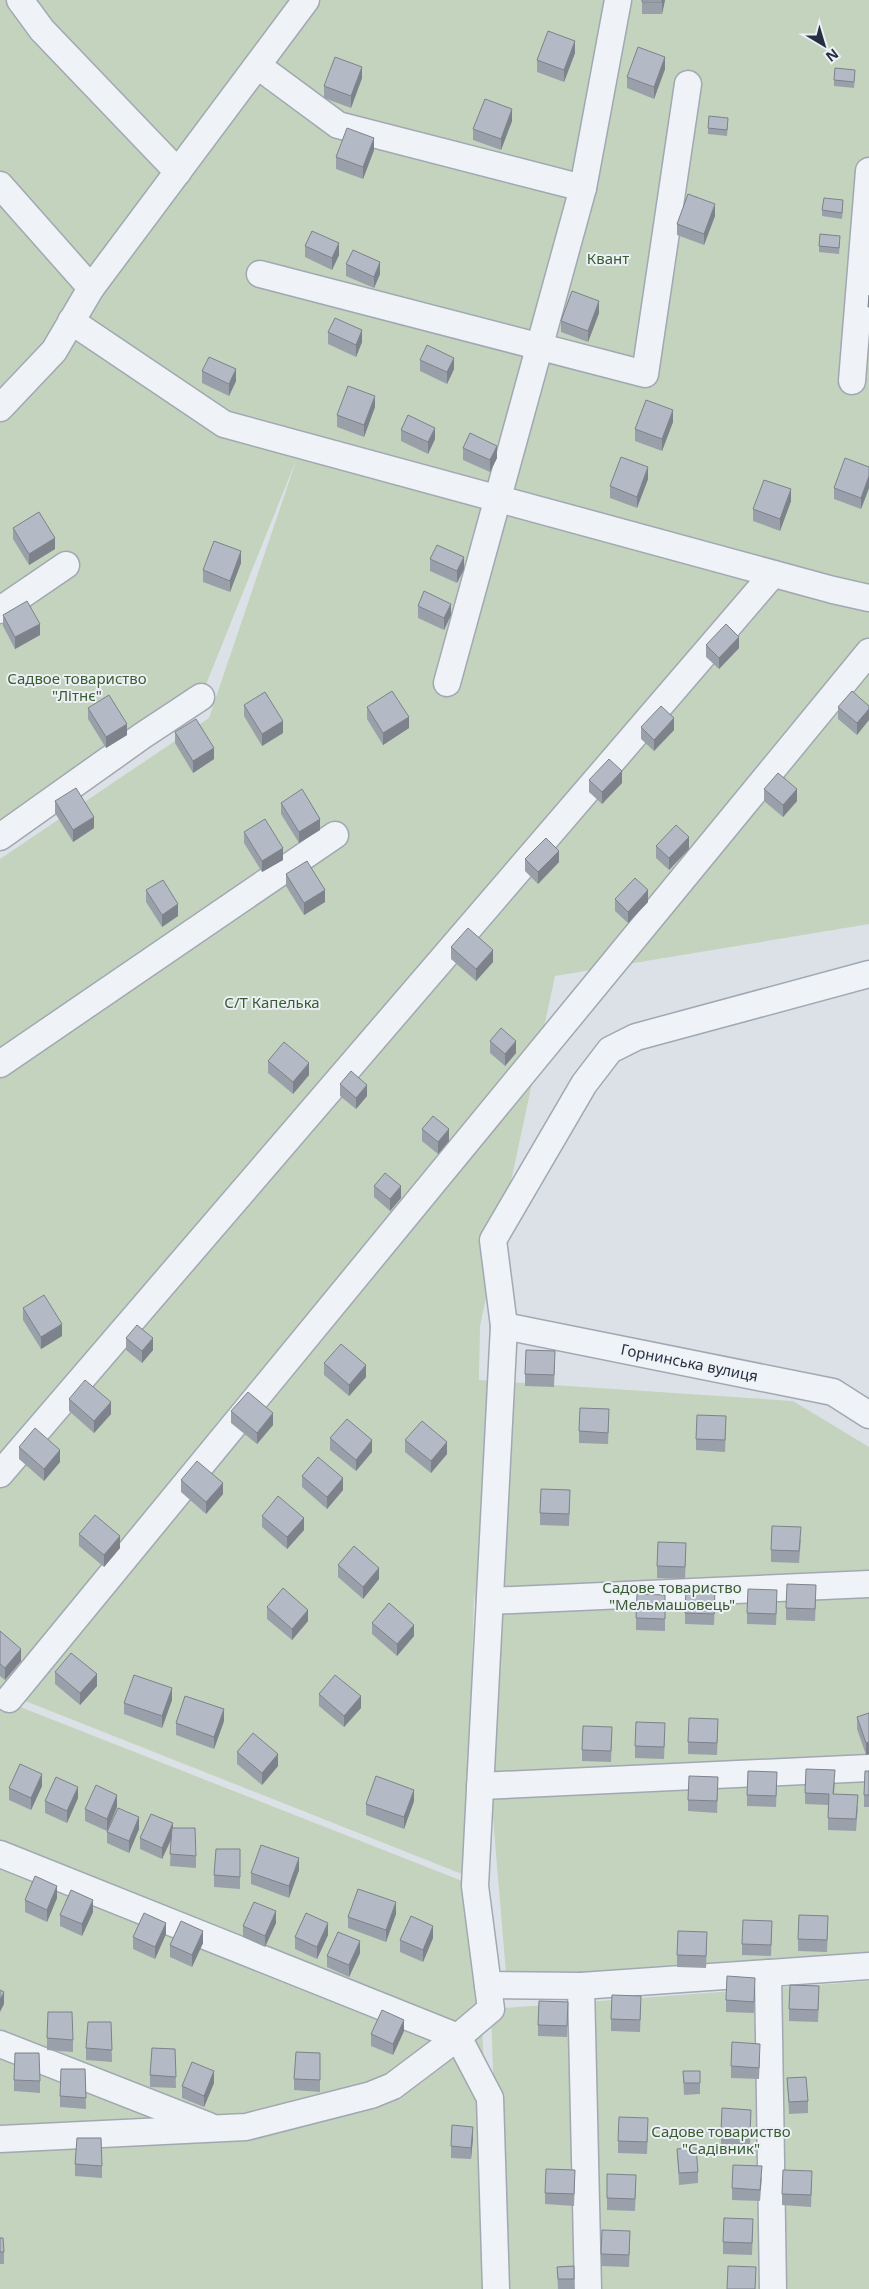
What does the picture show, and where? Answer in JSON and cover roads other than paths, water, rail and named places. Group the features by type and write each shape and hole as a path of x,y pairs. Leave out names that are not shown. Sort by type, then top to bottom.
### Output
{"street":[{"path":"20,0 42,30 178,172"},
{"path":"0,408 54,351 91,288 306,0"},
{"path":"447,683 583,188 618,0"},
{"path":"258,66 338,125 583,188"},
{"path":"260,274 645,374 688,84"},
{"path":"852,382 869,171"},
{"path":"0,185 91,288"},
{"path":"71,321 224,424 772,574 869,598"},
{"path":"0,610 66,565"},
{"path":"0,1474 772,574"},
{"path":"9,1698 869,652"},
{"path":"0,837 200,697"},
{"path":"0,1064 334,835"},
{"path":"0,2138 218,2130 246,2127 370,2095 393,2086 458,2037 491,2009 475,1886 504,1326 493,1240 584,1084 610,1050 636,1037 869,974"},
{"name":"Горнинська вулиця","path":"504,1326 833,1392 869,1415"},
{"path":"490,1601 869,1584"},
{"path":"480,1786 869,1768"},
{"path":"0,1854 458,2037 490,2098 496,2289"},
{"path":"488,1985 581,1986 869,1966"},
{"path":"768,1973 773,2289"},
{"path":"581,1986 588,2289"},
{"path":"0,2044 218,2130"}],"park label":[{"name":"Квант","path":"608,259"},
{"name":"Садвое товариство \"Літнє\"","path":"77,688"},
{"name":"С/Т Капелька","path":"272,1003"},
{"name":"Садове товариство \"Мельмашовець\"","path":"672,1596"},
{"name":"Садове товариство \"Садівник\"","path":"721,2140"}]}
